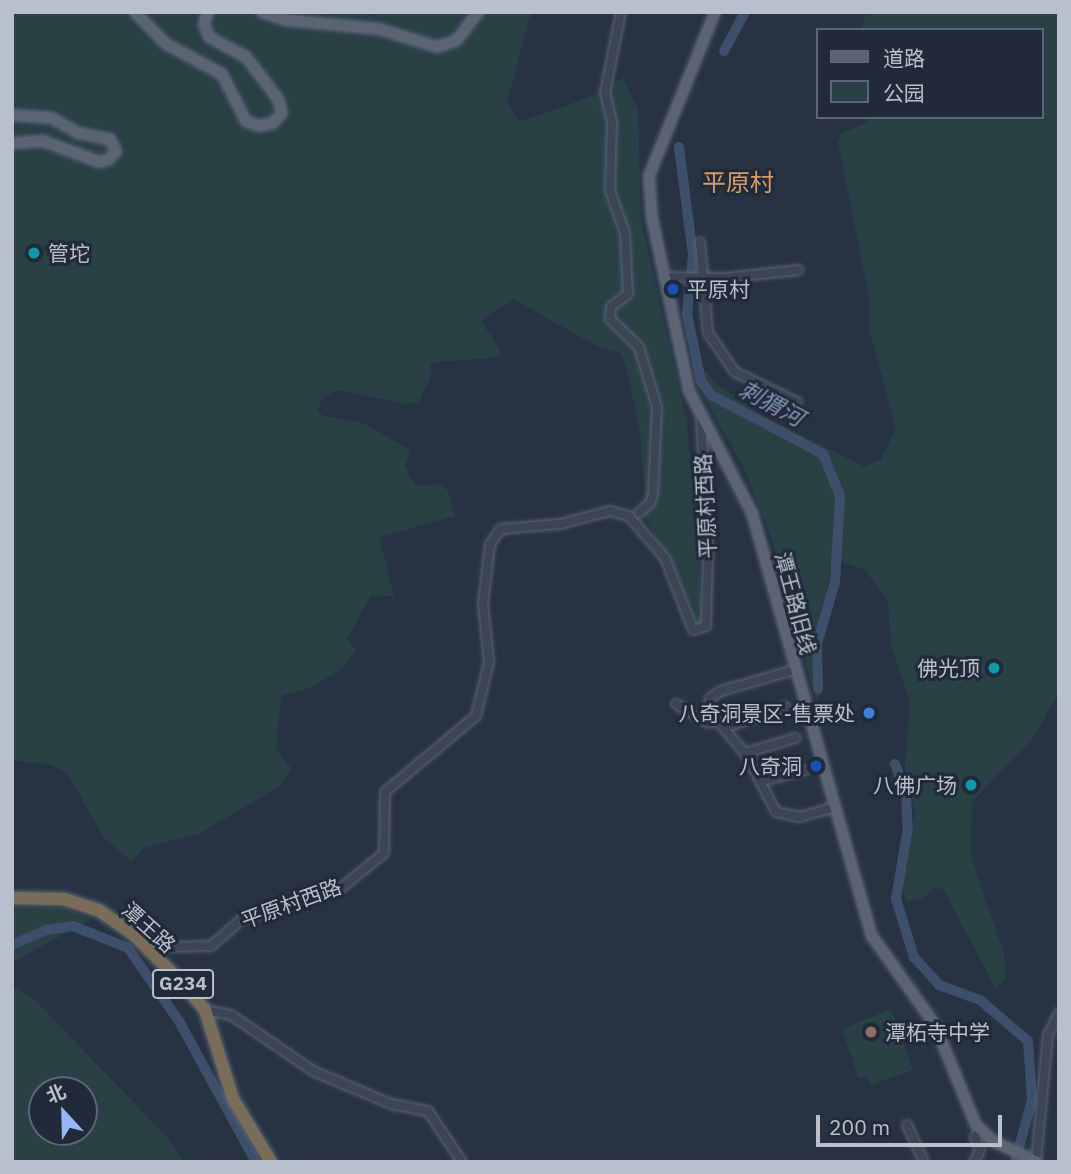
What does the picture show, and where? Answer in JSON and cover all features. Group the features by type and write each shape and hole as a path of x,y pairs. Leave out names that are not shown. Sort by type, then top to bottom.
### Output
{"highway":[{"name":"潭王路","path":"12,898 82,903 132,933 205,1010 233,1099 271,1162"}],"main road":[{"path":"135,12 166,44 222,74 246,121 259,126 273,123 282,113 278,99 246,57 209,37 204,24 208,12"},
{"path":"262,12 285,20 379,29 437,47 457,40 478,12"},
{"name":"潭王路旧线","path":"715,12 651,165 652,218 686,379 701,415 747,498 832,808 872,936 935,1025 981,1131"},
{"path":"12,115 52,118 78,133 110,139 116,151 108,160 99,162 43,141 12,143"},
{"path":"981,1131 1035,1161"}],"street":[{"path":"621,12 605,92 612,123 610,191 625,233 628,294 611,307 610,319 639,347 657,407 653,494 650,503 639,513"},
{"path":"700,242 708,333 736,372 797,402"},
{"path":"666,277 799,271"},
{"name":"平原村西路","path":"132,933 176,947 211,946 241,920 341,888 384,853 385,792 476,716 490,654 483,604 491,544 501,529 560,524 610,511 629,516 665,558 693,630 706,626 708,555 701,415"},
{"path":"794,670 721,691 707,704 745,753 761,781 769,803 785,817 832,808"},
{"path":"676,704 709,723 717,718"},
{"path":"726,727 786,707"},
{"path":"745,753 796,738"},
{"path":"761,781 805,770"},
{"path":"205,1010 231,1015 313,1071 391,1104 428,1111 462,1162"},
{"path":"1035,1161 1048,1035 1059,1013"},
{"path":"907,1125 924,1162"},
{"path":"974,1162 979,1157 975,1137 981,1131"}],"green space":[{"path":"12,12 536,12 529,18 507,103 519,122 595,95 623,78 638,109 641,221 687,422 703,618 699,627 646,518 640,432 625,362 619,352 600,348 513,299 481,321 502,353 499,357 430,363 431,378 418,402 407,404 337,390 322,399 317,412 324,416 363,423 410,450 405,465 416,486 437,484 447,489 455,516 379,537 394,596 371,595 347,639 356,650 342,669 310,688 281,696 276,750 291,768 279,787 198,834 145,847 131,861 105,839 67,773 48,764 12,761"},
{"path":"865,12 1059,12 1059,692 1032,739 972,802 971,856 1004,954 1006,978 996,989 943,889 935,888 924,897 907,902 902,888 915,813 905,766 910,701 891,646 888,601 865,570 832,559 820,634 823,684 817,703 770,534 744,468 693,378 694,370 702,367 715,383 763,416 865,467 881,459 896,428 869,329 869,298 838,144 841,133 867,123 869,119 1043,119 1043,28 862,28"},
{"path":"12,907 66,908 91,919 12,963"},
{"path":"12,985 34,999 168,1138 183,1162 12,1162"},
{"path":"891,1009 913,1070 871,1085 866,1076 859,1079 842,1029"}],"waterway":[{"name":"刺猬河","path":"724,51 745,12"},
{"name":"刺猬河","path":"679,147 693,255 687,314 701,381 711,395 823,454 840,496 835,582 817,644 818,689"},
{"name":"刺猬河","path":"895,764 906,794 908,827 896,899 914,957 939,985 980,1000 1028,1041 1032,1100 1015,1162"},
{"path":"12,945 45,930 73,926 128,948 179,1021 256,1162"}],"place":[{"name":"管坨","path":"34,253"},
{"name":"平原村","path":"673,289"},
{"name":"佛光顶","path":"994,668"},
{"name":"八奇洞景区-售票处","path":"869,713"},
{"name":"八奇洞","path":"816,766"},
{"name":"八佛广场","path":"971,785"},
{"name":"潭柘寺中学","path":"871,1032"}],"district":[{"name":"平原村","path":"738,183"}]}
